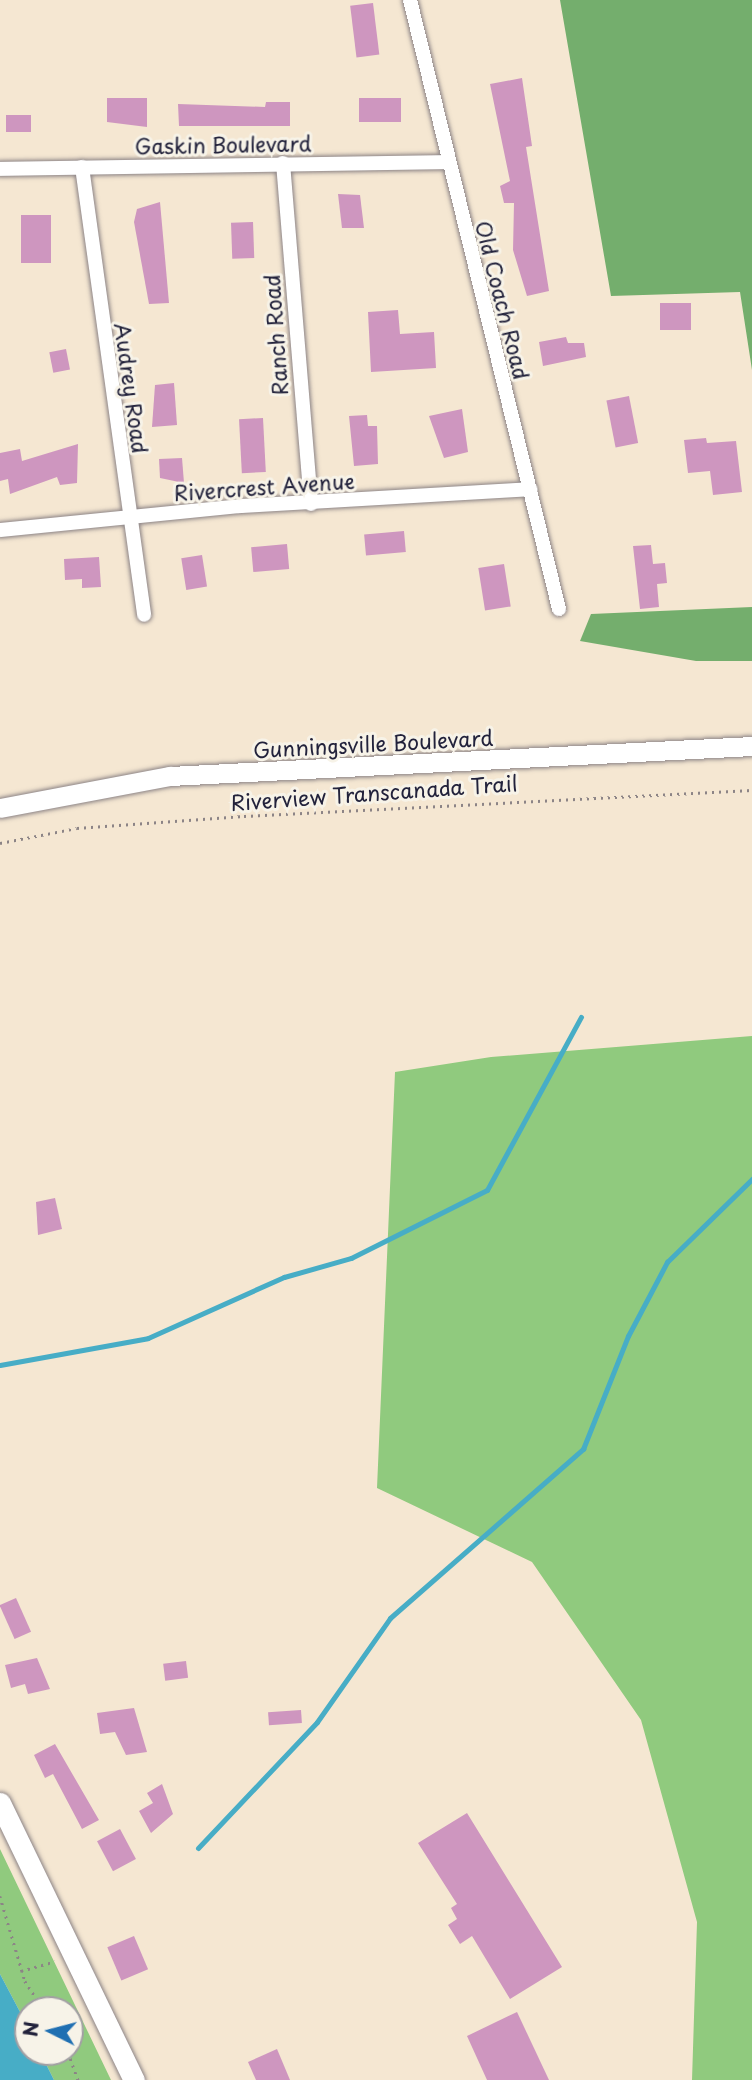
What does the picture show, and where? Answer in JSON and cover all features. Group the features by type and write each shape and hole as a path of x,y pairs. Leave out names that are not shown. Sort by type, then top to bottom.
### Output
{"main road":[{"name":"Gunningsville Boulevard","path":"0,808 170,776 752,746"},
{"path":"0,1803 134,2080"}],"street":[{"name":"Old Coach Road","path":"410,0 446,162 531,489 559,609"},
{"name":"Gaskin Boulevard","path":"0,169 446,162"},
{"name":"Ranch Road","path":"283,163 311,504"},
{"name":"Audrey Road","path":"82,167 144,615"},
{"name":"Rivercrest Avenue","path":"0,530 129,517 531,489"}],"path":[{"name":"Riverview Transcanada Trail","path":"0,843 77,828 243,816 752,790"},
{"path":"0,1896 12,1929 21,1971 36,1996"},
{"path":"21,1971 74,1956"}],"green space":[{"path":"560,0 752,0 752,370 740,292 611,296"},
{"path":"752,607 752,661 696,661 580,641 591,614"},
{"path":"752,1036 752,2080 692,2080 697,1922 641,1720 532,1562 377,1488 395,1072 491,1057"},
{"path":"0,1849 71,1996 14,1996 14,2000 0,1974"},
{"path":"84,2024 111,2080 54,2080 47,2066 84,2066"}],"water":[{"path":"0,1974 14,2000 14,2066 47,2066 54,2080 0,2080"}],"building":[{"path":"373,3 379,55 357,57 350,6"},
{"path":"522,78 532,146 526,147 549,291 527,296 513,250 514,203 504,203 500,186 510,181 490,84"},
{"path":"107,98 147,98 147,127 107,122"},
{"path":"359,98 401,98 401,122 359,122"},
{"path":"266,102 290,102 290,126 179,126 178,104 265,107"},
{"path":"6,115 31,115 31,132 6,132"},
{"path":"338,194 360,195 364,228 342,228"},
{"path":"160,202 169,303 149,304 134,222 137,209"},
{"path":"21,215 51,215 51,263 21,263"},
{"path":"253,222 254,258 232,259 231,223"},
{"path":"660,303 691,303 691,330 660,330"},
{"path":"398,310 400,334 434,332 436,368 371,372 368,312"},
{"path":"566,337 568,343 584,343 586,357 543,366 539,342"},
{"path":"66,349 70,370 53,373 49,352"},
{"path":"174,383 177,425 152,427 155,385"},
{"path":"629,396 638,443 616,448 606,400"},
{"path":"462,409 468,452 444,458 429,416"},
{"path":"367,415 368,426 377,426 378,464 354,466 349,416"},
{"path":"263,418 266,472 242,473 239,419"},
{"path":"706,438 707,443 736,441 742,492 713,495 710,471 688,473 684,440"},
{"path":"78,444 77,483 60,485 57,477 10,494 8,479 0,481 0,453 20,449 22,461"},
{"path":"182,458 184,483 160,478 159,459"},
{"path":"404,531 406,552 366,555 364,534"},
{"path":"287,544 289,569 253,572 251,547"},
{"path":"651,545 653,564 665,563 667,583 657,584 659,607 640,609 633,546"},
{"path":"202,555 207,587 186,590 181,558"},
{"path":"99,557 101,587 82,588 82,579 65,580 64,559"},
{"path":"504,564 511,606 485,611 478,568"},
{"path":"55,1198 62,1229 38,1235 36,1202"},
{"path":"16,1598 31,1632 15,1639 0,1605"},
{"path":"37,1658 50,1689 28,1694 25,1684 11,1688 5,1665"},
{"path":"186,1661 188,1678 165,1681 163,1664"},
{"path":"134,1708 147,1752 126,1755 115,1732 100,1734 97,1713"},
{"path":"301,1710 302,1723 269,1725 268,1712"},
{"path":"55,1744 99,1820 82,1829 53,1774 45,1778 34,1755"},
{"path":"162,1784 173,1814 151,1833 139,1811 153,1803 147,1793"},
{"path":"467,1813 562,1967 510,1999 472,1936 460,1944 448,1925 457,1919 451,1908 457,1904 418,1843"},
{"path":"120,1829 136,1859 113,1871 97,1841"},
{"path":"134,1936 148,1969 121,1980 107,1947"},
{"path":"517,2012 549,2080 487,2080 467,2036"},
{"path":"277,2049 290,2080 256,2080 248,2062"}],"waterway":[{"path":"0,1365 148,1338 284,1277 351,1258 487,1190 581,1017"},
{"path":"198,1848 317,1722 390,1618 583,1449 628,1336 667,1262 752,1179"}]}
